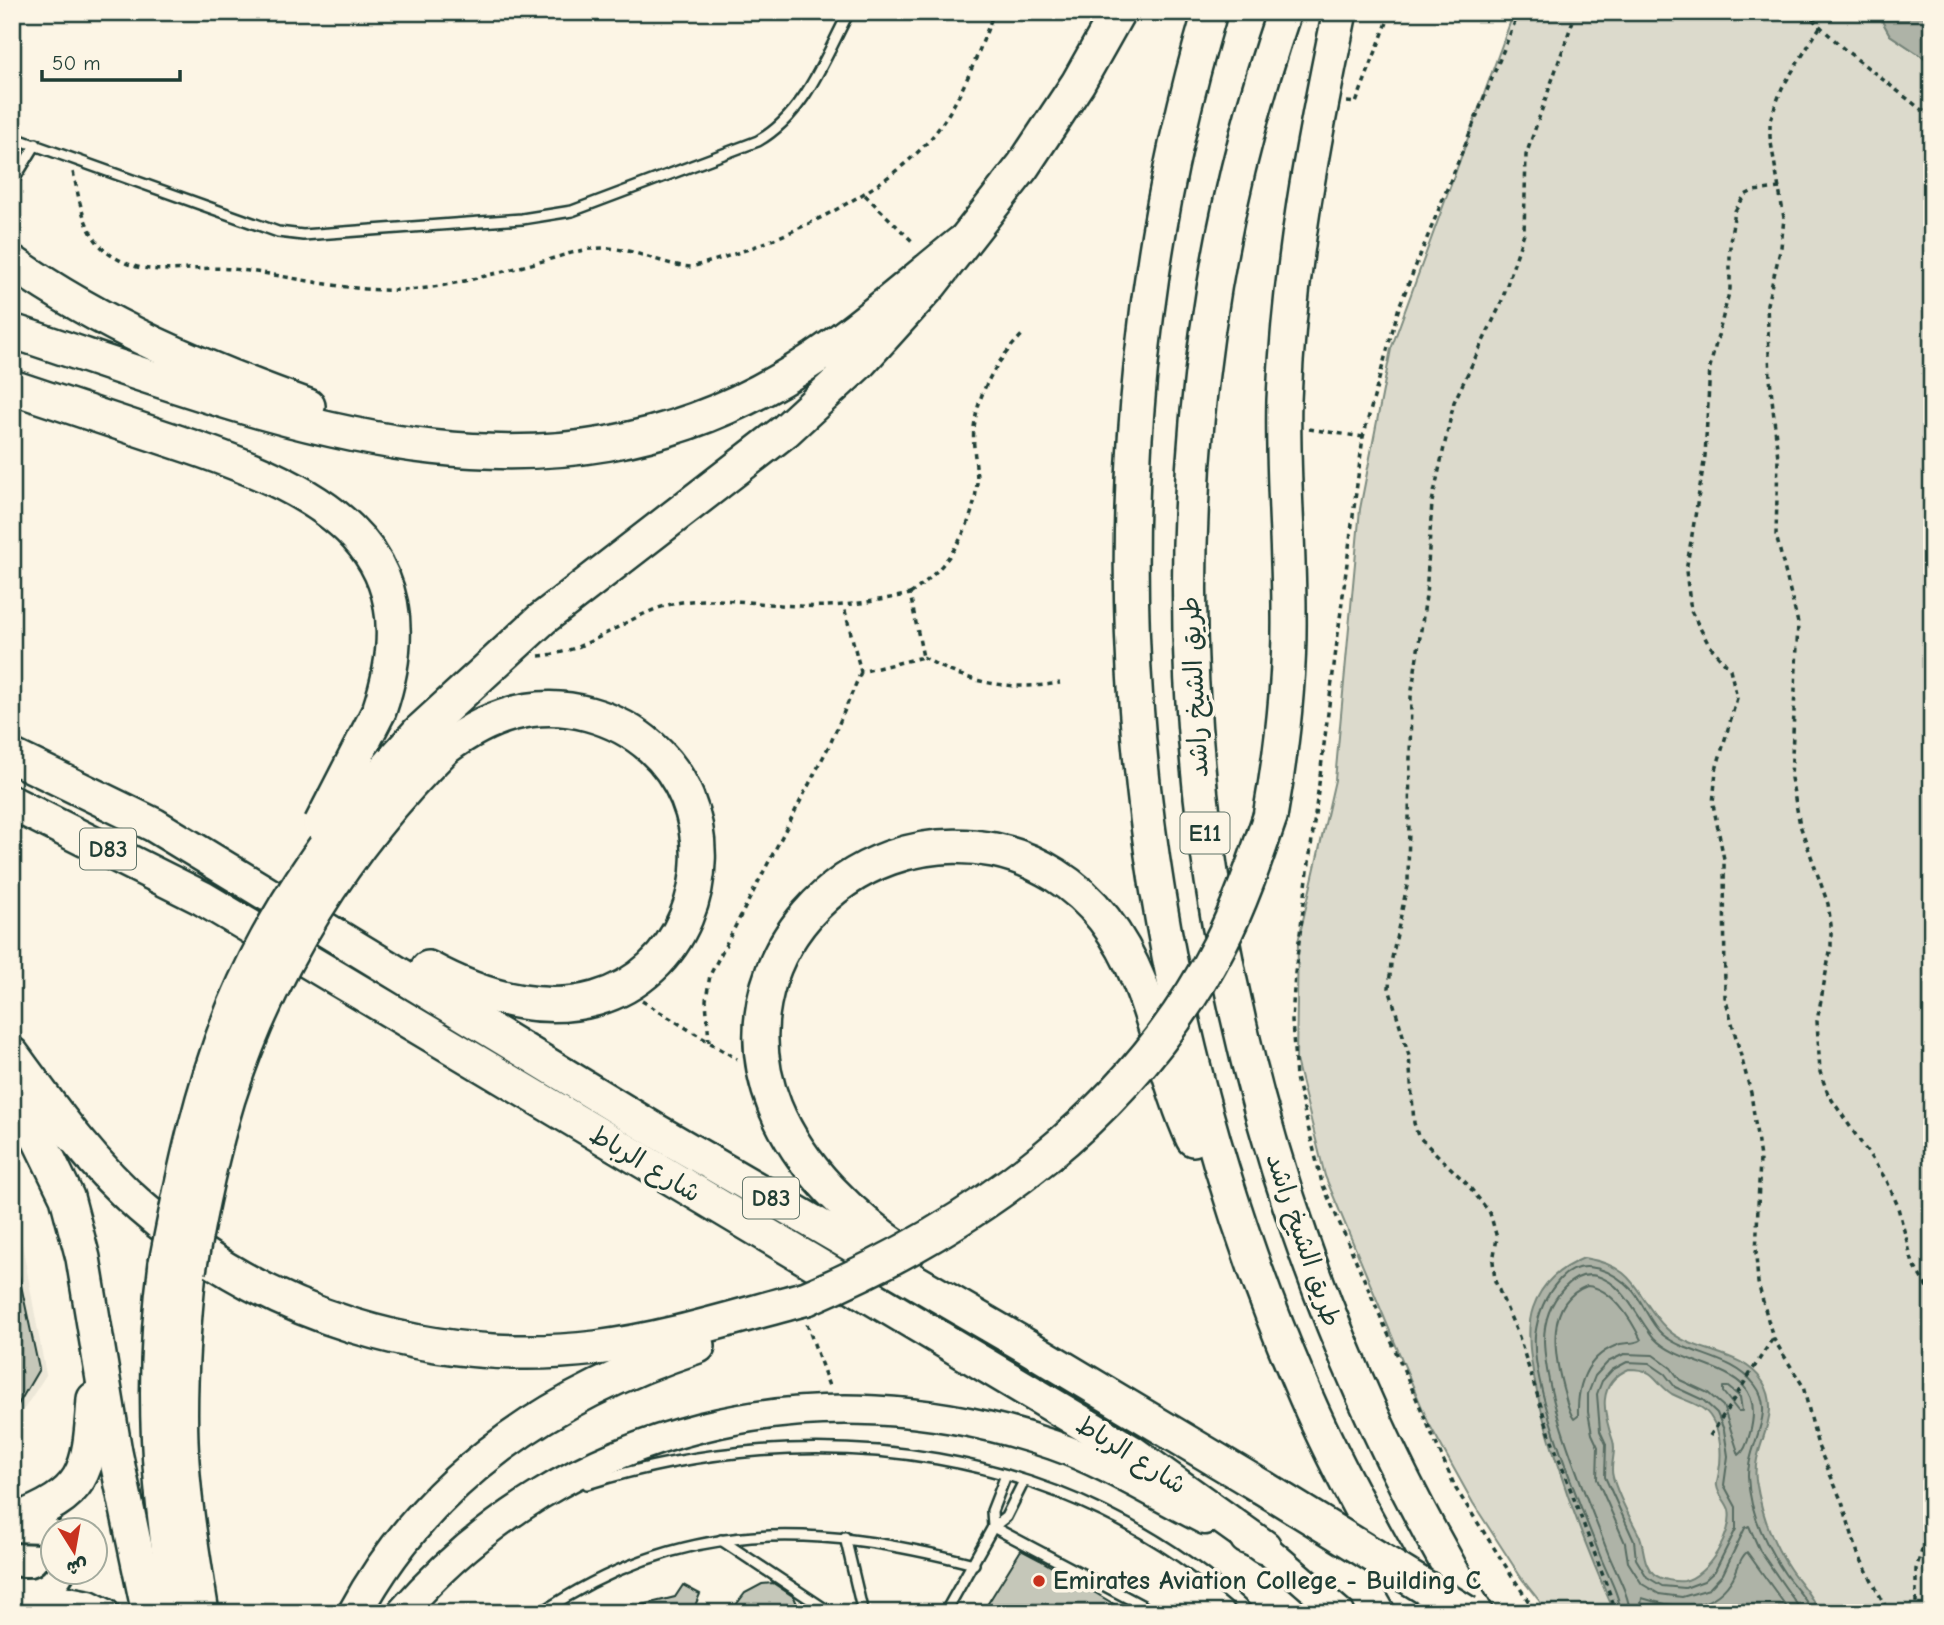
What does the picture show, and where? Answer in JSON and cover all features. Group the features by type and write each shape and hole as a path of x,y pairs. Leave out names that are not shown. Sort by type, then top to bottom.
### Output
{"highway":[{"path":"178,1613 162,1515 156,1422 157,1342 177,1266 200,1209 229,1098 249,1044 299,939 348,859 432,740 500,655 824,397 897,324 1051,125 1118,12"},
{"name":"طريق الشيخ راشد","path":"1210,12 1180,127 1150,283 1135,441 1131,599 1140,758 1165,941 1184,1032 1235,1214 1300,1385 1384,1552 1419,1613"},
{"name":"طريق الشيخ راشد","path":"1284,12 1237,180 1215,291 1199,403 1191,553 1191,629 1199,779 1209,866 1242,1040 1289,1210 1319,1293 1390,1456 1476,1613"},
{"path":"355,1613 391,1556 424,1516 460,1478 543,1414 588,1388 636,1367 806,1308 952,1224 1043,1161 1095,1114 1183,1007 1219,947 1247,884 1270,817 1285,715 1288,663 1284,403 1288,320 1310,154 1340,12"},
{"path":"12,331 251,411 302,425 405,444 469,452 534,453 598,445 660,431 709,414 779,381 834,346 961,243"},
{"path":"12,262 156,346 235,380 405,444"},
{"path":"12,387 245,465 302,492 333,512 359,538 379,569 391,604 395,640 391,676 379,711 338,794 278,895 254,966"},
{"path":"202,1613 185,1500 177,1266 196,1121 224,1036 276,923 328,843 387,767 432,740 507,713 554,708 601,717 622,727 642,741 671,772 682,791 696,831 698,874 694,895 678,936 651,969 621,989 594,1000 551,1005 488,996 449,979 348,925 284,902"},
{"path":"12,734 96,782 154,825"},
{"name":"شارع الرباط","path":"12,756 154,825 657,1132 1028,1347 1467,1613"},
{"name":"شارع الرباط","path":"12,803 202,898 1130,1452 1264,1547"},
{"path":"1028,1347 984,1305 878,1235 851,1211 826,1185 788,1133 766,1077 762,1027 768,987 793,932 818,901 858,870 915,849 945,845 1005,853 1060,878 1084,897 1104,919 1121,946 1148,1003 1186,1125 1235,1214"},
{"path":"12,1054 91,1157 140,1207 195,1251 256,1287 320,1316 387,1336 445,1347 527,1353 609,1345 806,1308"},
{"path":"12,1084 67,1197 83,1258 115,1452 149,1613"},
{"path":"12,1522 54,1504 74,1487 83,1473 91,1440 98,1348"},
{"path":"1384,1552 1406,1613"}],"main road":[{"path":"401,1613 429,1581 481,1536 588,1468 647,1443 709,1425 785,1412 836,1408 892,1410 988,1426 1055,1446 1106,1467 1264,1547 1340,1613"},
{"path":"19,1592 89,1605 105,1613"}],"street":[{"path":"12,1528 38,1529"},
{"path":"19,1592 39,1592 52,1586"}],"lane":[{"path":"12,137 278,232 303,235 547,216 597,204 758,141 776,131 803,99 849,12"},
{"path":"12,183 36,144"},
{"path":"532,1502 672,1461 741,1450 811,1446 881,1449 950,1459 1078,1499 1122,1522 1182,1560 1250,1613"},
{"path":"993,1527 992,1511 1006,1475"},
{"path":"945,1613 993,1527 1006,1517 1024,1481"},
{"path":"993,1527 1143,1606"},
{"path":"541,1613 601,1578 640,1562 721,1540 804,1535 845,1537 910,1547 974,1564"},
{"path":"845,1537 863,1613"},
{"path":"721,1540 831,1613"}],"path":[{"path":"1345,102 1356,103 1391,12"},
{"path":"1519,12 1399,307 1363,437 1295,973 1292,1021 1296,1079 1322,1182 1456,1489 1536,1613"},
{"path":"1576,12 1526,155 1524,233 1500,306 1454,402 1432,502 1426,596 1412,697 1408,881 1391,963 1389,988 1409,1056 1413,1123 1418,1136 1468,1185 1490,1213 1497,1238 1493,1261 1495,1281 1519,1337 1550,1435 1617,1613"},
{"path":"1805,12 1932,118"},
{"path":"1820,27 1783,88 1772,112 1770,137 1780,187 1783,233 1767,304 1770,377 1778,458 1776,526 1779,553 1798,624 1791,753 1794,802 1828,904 1831,925 1831,946 1817,1021 1820,1072 1828,1094 1887,1181 1898,1203 1913,1264 1932,1296"},
{"path":"1780,187 1753,191 1745,195 1735,211 1730,242 1730,289 1710,367 1705,456 1686,571 1690,611 1703,637 1730,669 1737,698 1716,770 1713,804 1724,859 1725,997 1756,1124 1760,1192 1756,1255 1762,1302 1773,1338 1803,1386 1818,1446 1842,1502 1858,1554 1889,1613"},
{"path":"864,195 914,243"},
{"path":"500,655 550,656 574,649 597,640 649,611 680,602 711,600 844,607 909,594 938,570 967,526 977,479 973,445 977,411 999,361 1023,334"},
{"path":"1308,429 1363,437"},
{"path":"909,594 923,657"},
{"path":"709,1042 706,1000 710,975 831,742 861,672 844,607"},
{"path":"861,672 923,657 959,676 988,684 1019,687 1060,683"},
{"path":"621,989 766,1077"},
{"path":"806,1308 825,1373"},
{"path":"1710,1436 1773,1338"},
{"path":"1916,1613 1916,1569 1932,1519"}],"shaded area":[{"path":"1514,12 1877,12 1890,35 1932,63 1932,1613 1549,1613 1522,1579 1473,1503 1428,1422 1325,1176 1296,1060 1298,942 1335,780 1360,509 1391,349"},
{"path":"12,1189 46,1375 24,1409 12,1412"}],"water":[{"path":"1877,12 1932,12 1932,63 1890,35"},
{"path":"1584,1258 1616,1268 1634,1284 1666,1328 1689,1343 1743,1363 1763,1382 1769,1395 1770,1407 1756,1467 1761,1504 1777,1548 1819,1613 1615,1613 1556,1460 1533,1372 1529,1336 1533,1308 1547,1283","holes":["1629,1369 1650,1374 1672,1394 1709,1414 1719,1437 1717,1484 1729,1510 1727,1530 1710,1563 1693,1578 1684,1581 1664,1579 1650,1570 1641,1540 1621,1499 1612,1472 1614,1446 1605,1410 1607,1391 1618,1375"]}],"building":[{"path":"19,1276 39,1369 12,1415 12,1277"},
{"name":"Emirates Aviation College - Building C","path":"1021,1550 1040,1560 1129,1613 982,1613"},
{"path":"773,1583 794,1597 801,1613 730,1613 745,1593 762,1584"},
{"path":"683,1585 700,1594 692,1613 635,1613 634,1607 675,1597"}],"place":[{"name":"Emirates Aviation College - Building C","path":"1039,1581"}]}
